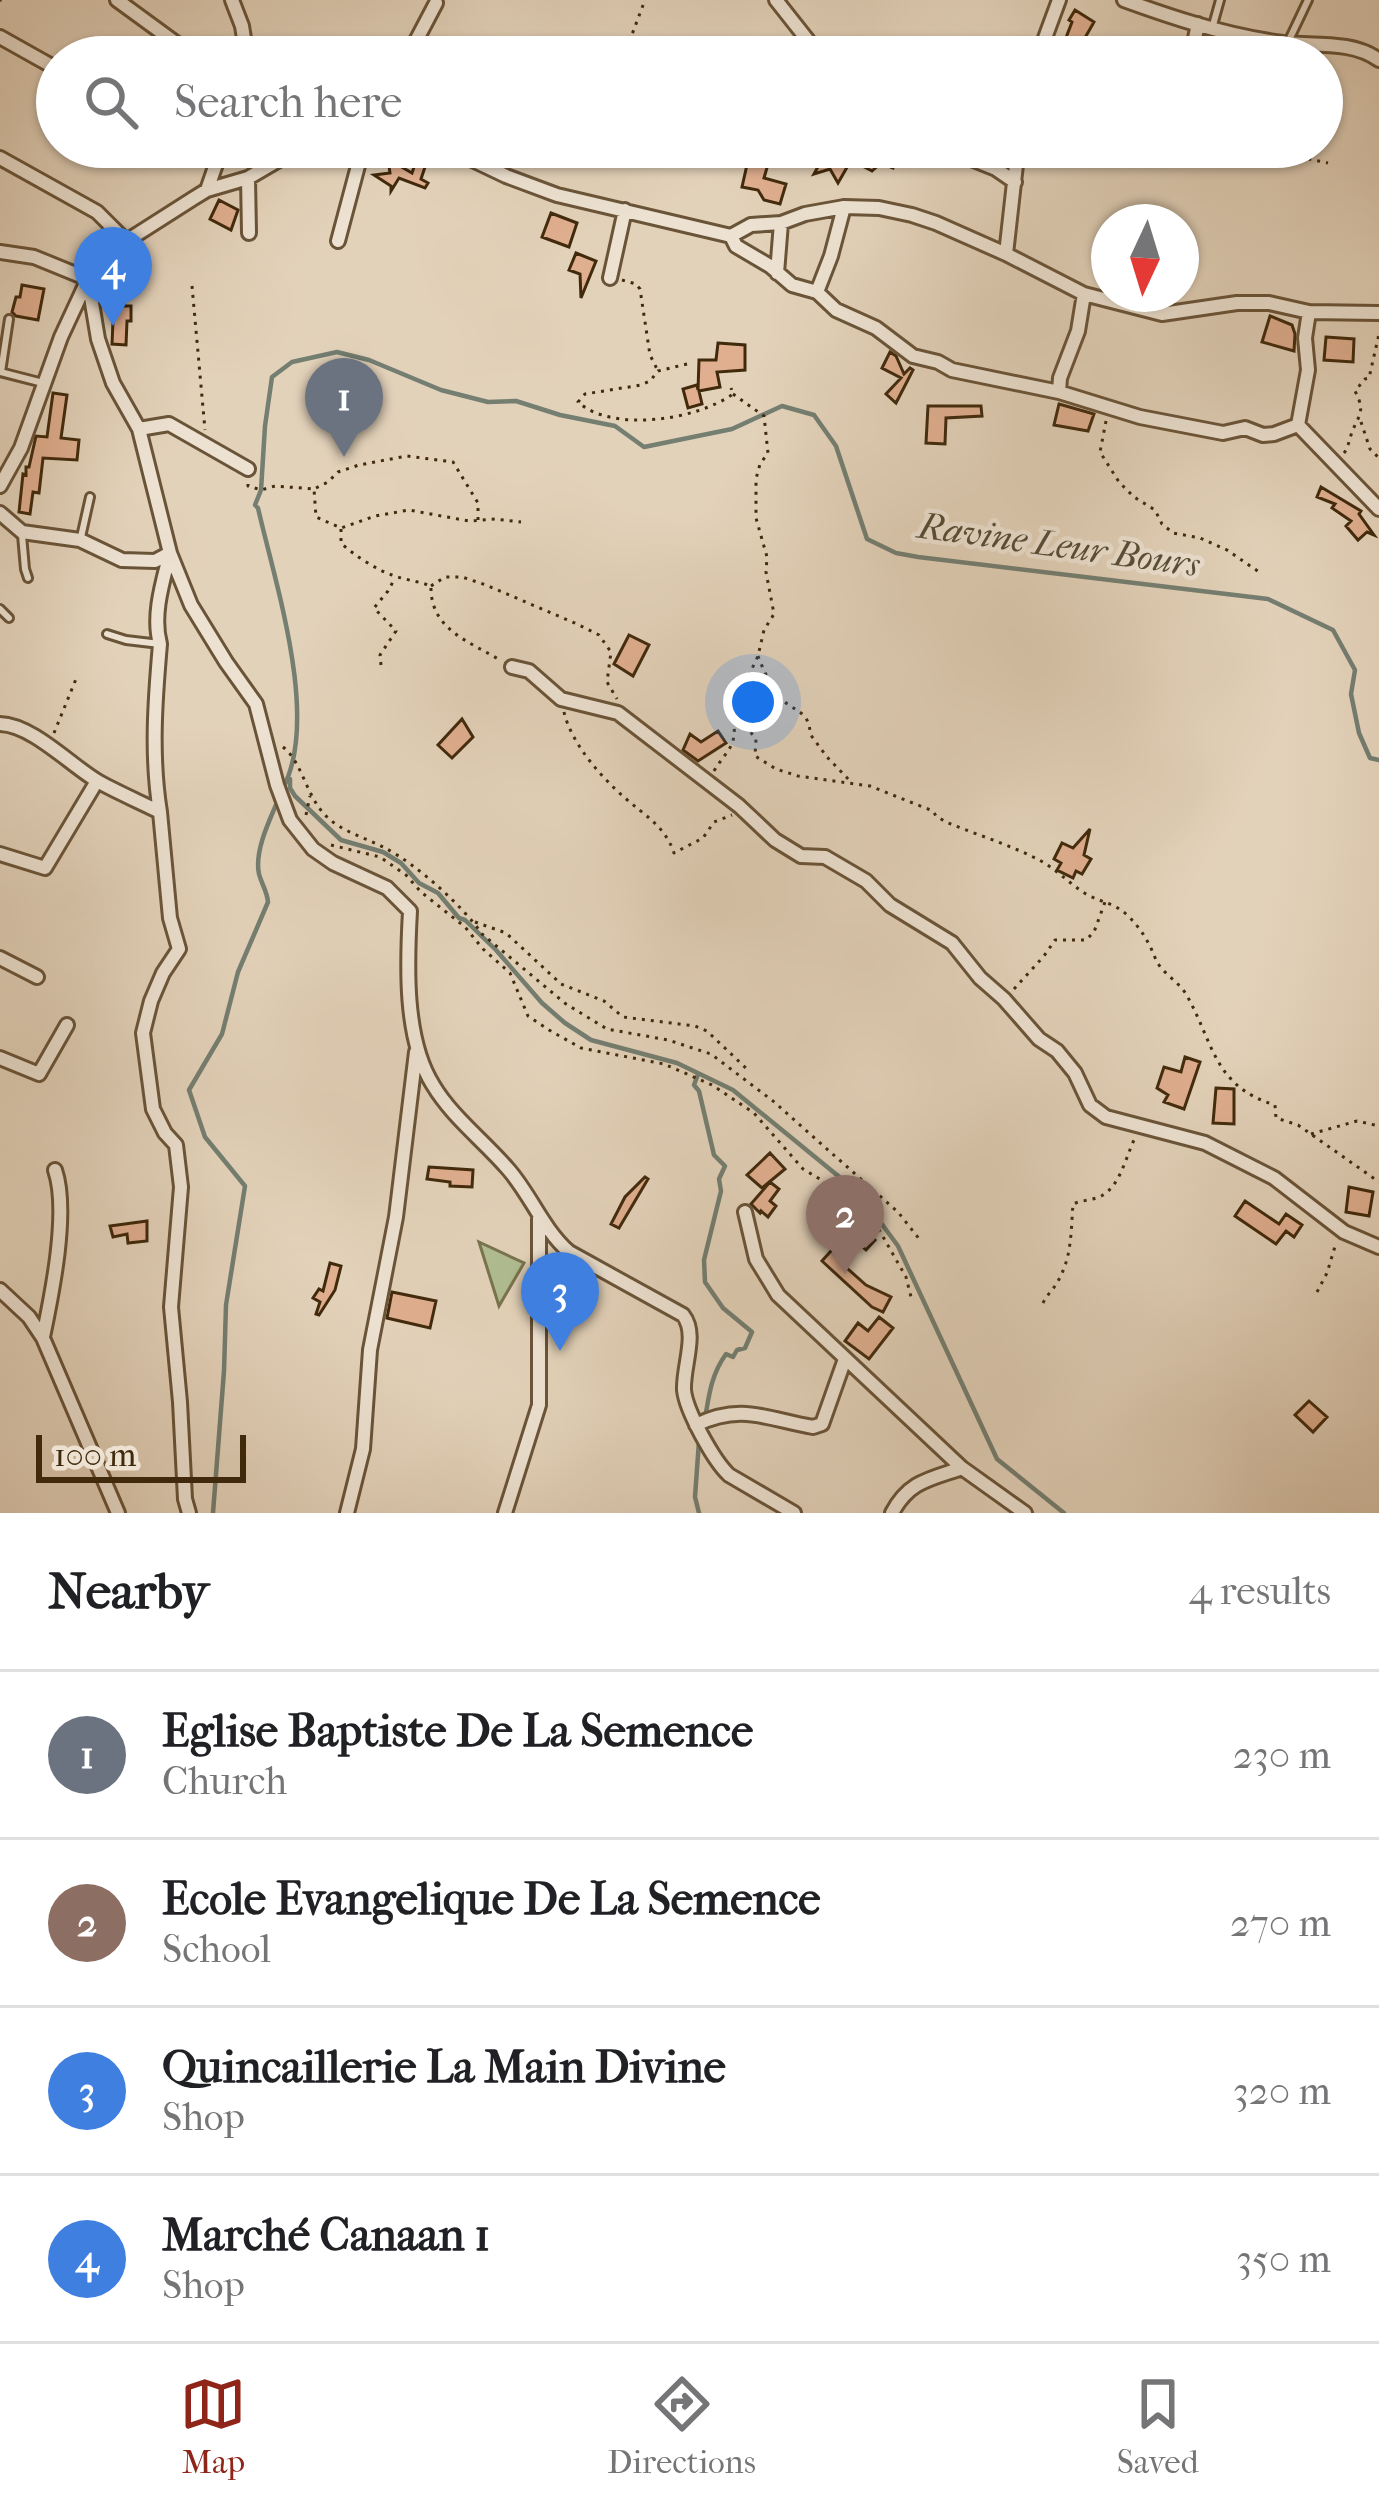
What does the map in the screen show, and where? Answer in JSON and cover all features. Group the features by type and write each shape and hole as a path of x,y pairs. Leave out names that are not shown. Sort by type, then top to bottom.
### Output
{"street":[{"path":"117,0 166,36"},
{"path":"232,0 244,36"},
{"path":"776,0 804,36"},
{"path":"1124,0 1238,36"},
{"path":"1048,36 1054,2"},
{"path":"419,36 436,3"},
{"path":"1200,36 1205,26"},
{"path":"0,37 36,57"},
{"path":"1343,50 1365,50 1379,60"},
{"path":"0,158 98,212 127,242"},
{"path":"207,190 215,168"},
{"path":"0,486 21,448 61,337 103,256 207,190 265,168"},
{"path":"338,241 357,168"},
{"path":"489,168 557,194 731,236 751,225 781,223 844,207 912,215 1006,254 1084,294 1162,314 1237,303 1309,312 1379,313"},
{"path":"994,168 1015,182"},
{"path":"1006,254 1017,168"},
{"path":"248,178 249,233"},
{"path":"817,292 844,207"},
{"path":"610,278 625,211"},
{"path":"778,273 781,223"},
{"path":"731,236 736,246 792,285 817,292 836,310 876,328 913,356 969,374 1223,434 1244,428 1274,434 1298,424"},
{"path":"0,251 34,257 88,279"},
{"path":"88,279 98,339 113,383 140,430 170,553 191,605 256,704 290,820 313,849 387,888 410,911 408,996 422,1064 434,1088 511,1172 539,1217 569,1252 688,1322 684,1394 688,1412 705,1421 752,1412 804,1426 822,1424 845,1359"},
{"path":"1059,392 1084,294"},
{"path":"1298,424 1308,370 1309,312"},
{"path":"140,430 170,424 248,469"},
{"path":"1298,424 1379,509"},
{"path":"0,513 22,532 80,540 122,560 155,561 170,553"},
{"path":"170,553 156,631 160,644 153,728 170,918 179,949 151,1001 143,1034 153,1109 176,1144 180,1169 171,1306 189,1513"},
{"path":"512,667 529,671 562,699 618,712 775,840 801,856 825,857 952,943 980,979 1076,1073 1090,1105 1106,1117 1204,1144 1274,1178 1344,1232 1379,1247"},
{"path":"0,724 11,724 97,781 160,812"},
{"path":"0,854 45,868 97,781"},
{"path":"0,958 37,976"},
{"path":"0,1058 39,1074 67,1025"},
{"path":"347,1513 363,1449 370,1349 396,1217 417,1040"},
{"path":"43,1338 61,1197 55,1170"},
{"path":"745,1212 756,1259 778,1295 962,1468 1025,1513"},
{"path":"505,1513 541,1388 539,1217"},
{"path":"0,1290 43,1338 118,1513"},
{"path":"705,1421 722,1469 794,1513"},
{"path":"892,1513 910,1488 962,1468"}],"lane":[{"path":"1205,26 1220,0"},
{"path":"1285,36 1309,0"},
{"path":"9,319 0,372 44,383"},
{"path":"80,540 90,497"},
{"path":"22,532 28,578"},
{"path":"0,609 9,618"},
{"path":"107,634 160,644"}],"path":[{"path":"631,36 645,0"},
{"path":"506,176 511,168"},
{"path":"610,278 640,289 650,355 658,371"},
{"path":"192,286 206,443"},
{"path":"1379,334 1369,378 1355,391 1361,402 1360,421 1379,458"},
{"path":"687,364 658,371 650,381 629,388 585,394 578,402 606,417 651,419 697,412 716,405 732,391 764,416 768,453 756,479 756,518 767,557 774,614 747,679 734,691 736,733 710,784"},
{"path":"1102,405 1106,419 1100,452 1134,497 1155,510 1173,533 1227,550 1258,572"},
{"path":"1333,460 1350,447 1360,421"},
{"path":"248,469 248,486 261,490 275,486 314,489 358,465 407,456 453,462 478,503 478,520"},
{"path":"314,489 316,517 341,528 409,510 521,522"},
{"path":"341,528 341,543 352,553 396,577 430,586"},
{"path":"381,665 380,655 396,631 374,608 396,577"},
{"path":"430,586 445,577 462,578 599,635 611,652 607,682 617,698 618,712"},
{"path":"430,586 430,604 448,629 512,667"},
{"path":"758,656 775,691 806,718 818,747 854,784"},
{"path":"48,746 76,679"},
{"path":"562,699 567,723 593,764 650,816 668,836 674,853 703,838 725,816 747,814"},
{"path":"733,710 756,739 755,756 776,769 870,786 933,811 946,822 1041,861 1083,892 1125,913 1154,949 1158,965 1184,990 1209,1046 1231,1080 1252,1098 1275,1105 1276,1118 1298,1125 1379,1182"},
{"path":"282,746 293,755 310,794 327,817 409,861 482,934 566,1004 607,1029 711,1054 773,1101 898,1212 920,1240"},
{"path":"306,818 310,794"},
{"path":"321,838 343,849 380,857 406,875 510,973 528,1016 549,1030 581,1048 664,1064 712,1085 754,1113 803,1169 878,1228 906,1277 911,1297"},
{"path":"1004,999 1055,940 1086,940 1106,902"},
{"path":"473,921 506,933 561,984 604,1001 623,1017 707,1031 749,1071"},
{"path":"1311,1134 1357,1121 1379,1126"},
{"path":"1043,1303 1060,1280 1070,1249 1073,1204 1101,1198 1110,1188 1140,1127"},
{"path":"1317,1292 1344,1232"}],"green space":[{"path":"479,1242 524,1263 499,1306"}],"building":[{"path":"1075,10 1094,22 1086,36 1067,36"},
{"path":"389,168 412,173 414,168 425,168 421,179 428,183 425,188 399,178 391,191 391,186 374,175 390,173"},
{"path":"746,168 767,168 764,178 786,184 780,204 764,200 758,190 742,187"},
{"path":"817,168 847,168 838,183 830,169 814,174"},
{"path":"219,200 238,210 231,230 210,219"},
{"path":"551,213 577,223 569,247 542,237"},
{"path":"576,253 596,261 581,298 580,274 569,270"},
{"path":"107,283 126,285 124,306 131,306 131,321 127,321 126,345 112,344"},
{"path":"22,285 44,289 38,320 12,312"},
{"path":"1270,316 1292,325 1294,351 1262,342"},
{"path":"1326,337 1354,339 1353,362 1324,360"},
{"path":"718,343 745,345 745,370 717,372 720,387 699,391 702,404 688,408 683,389 697,385 698,390 699,360 716,360"},
{"path":"890,352 904,374 913,370 896,403 886,394 901,378 882,368"},
{"path":"53,393 67,395 61,438 79,440 77,460 43,458 39,493 33,492 30,514 19,512 23,474 36,436 47,437"},
{"path":"1059,404 1094,414 1088,431 1054,425"},
{"path":"928,406 981,406 982,416 946,418 945,444 926,443"},
{"path":"1321,487 1361,511 1374,535 1367,532 1358,540 1346,526 1351,521 1332,508 1335,504 1317,497"},
{"path":"629,635 649,645 633,676 614,664"},
{"path":"462,719 473,737 452,758 438,745"},
{"path":"718,731 726,743 698,761 683,750 690,734 701,742"},
{"path":"1090,829 1084,855 1091,859 1082,874 1076,871 1073,878 1057,870 1061,863 1054,859 1062,843 1073,848"},
{"path":"1185,1057 1200,1062 1184,1109 1164,1102 1168,1095 1157,1088 1164,1067 1181,1072"},
{"path":"1216,1088 1234,1089 1234,1124 1213,1123"},
{"path":"770,1153 785,1169 762,1188 747,1175"},
{"path":"429,1167 473,1170 472,1187 427,1179"},
{"path":"645,1177 619,1228 611,1224 625,1197"},
{"path":"770,1182 779,1189 770,1201 776,1206 768,1217 751,1204"},
{"path":"1349,1187 1373,1192 1369,1216 1346,1212"},
{"path":"1245,1201 1279,1224 1286,1214 1302,1225 1294,1237 1286,1231 1276,1244 1235,1216"},
{"path":"147,1221 147,1241 128,1243 127,1234 113,1237 110,1226"},
{"path":"856,1223 875,1240 866,1250 857,1242 840,1262 866,1285 891,1297 883,1312 822,1261"},
{"path":"330,1263 341,1266 335,1290 319,1315 320,1302 313,1298 319,1289 323,1291"},
{"path":"392,1292 436,1301 430,1328 387,1318"},
{"path":"879,1317 893,1328 869,1359 845,1341 858,1323 868,1331"},
{"path":"1309,1401 1327,1417 1313,1432 1295,1415"}],"waterway":[{"name":"Ravine Leur Bours","path":"283,788 293,759 296,688 283,611 255,505 261,490 272,377 292,362 337,352 441,390 488,402 516,401 615,426 644,447 732,429 782,406 814,415 836,446 867,539 896,553 1268,599 1333,630 1355,670 1351,694 1359,733 1370,758 1379,760"},
{"path":"290,779 295,796 341,840 383,852 438,893 565,1023 591,1040 677,1063 733,1090 859,1193 898,1246 997,1459 1064,1513"},
{"name":"Ravine Leur Bours","path":"213,1513 226,1305 245,1186 205,1137 189,1090 222,1034 238,972 268,902 259,855 279,798"},
{"path":"698,1074 694,1085 714,1155 725,1166 704,1260 705,1282 723,1308 752,1332 745,1348 733,1357 726,1354 721,1362 705,1419"},
{"path":"699,1441 695,1497 699,1513"}],"place":[{"name":"Marché Canaan 1","path":"113,326"},
{"name":"Eglise Baptiste De La Semence","path":"344,457"},
{"name":"Ecole Evangelique De La Semence","path":"845,1274"},
{"name":"Quincaillerie La Main Divine","path":"560,1351"}]}
